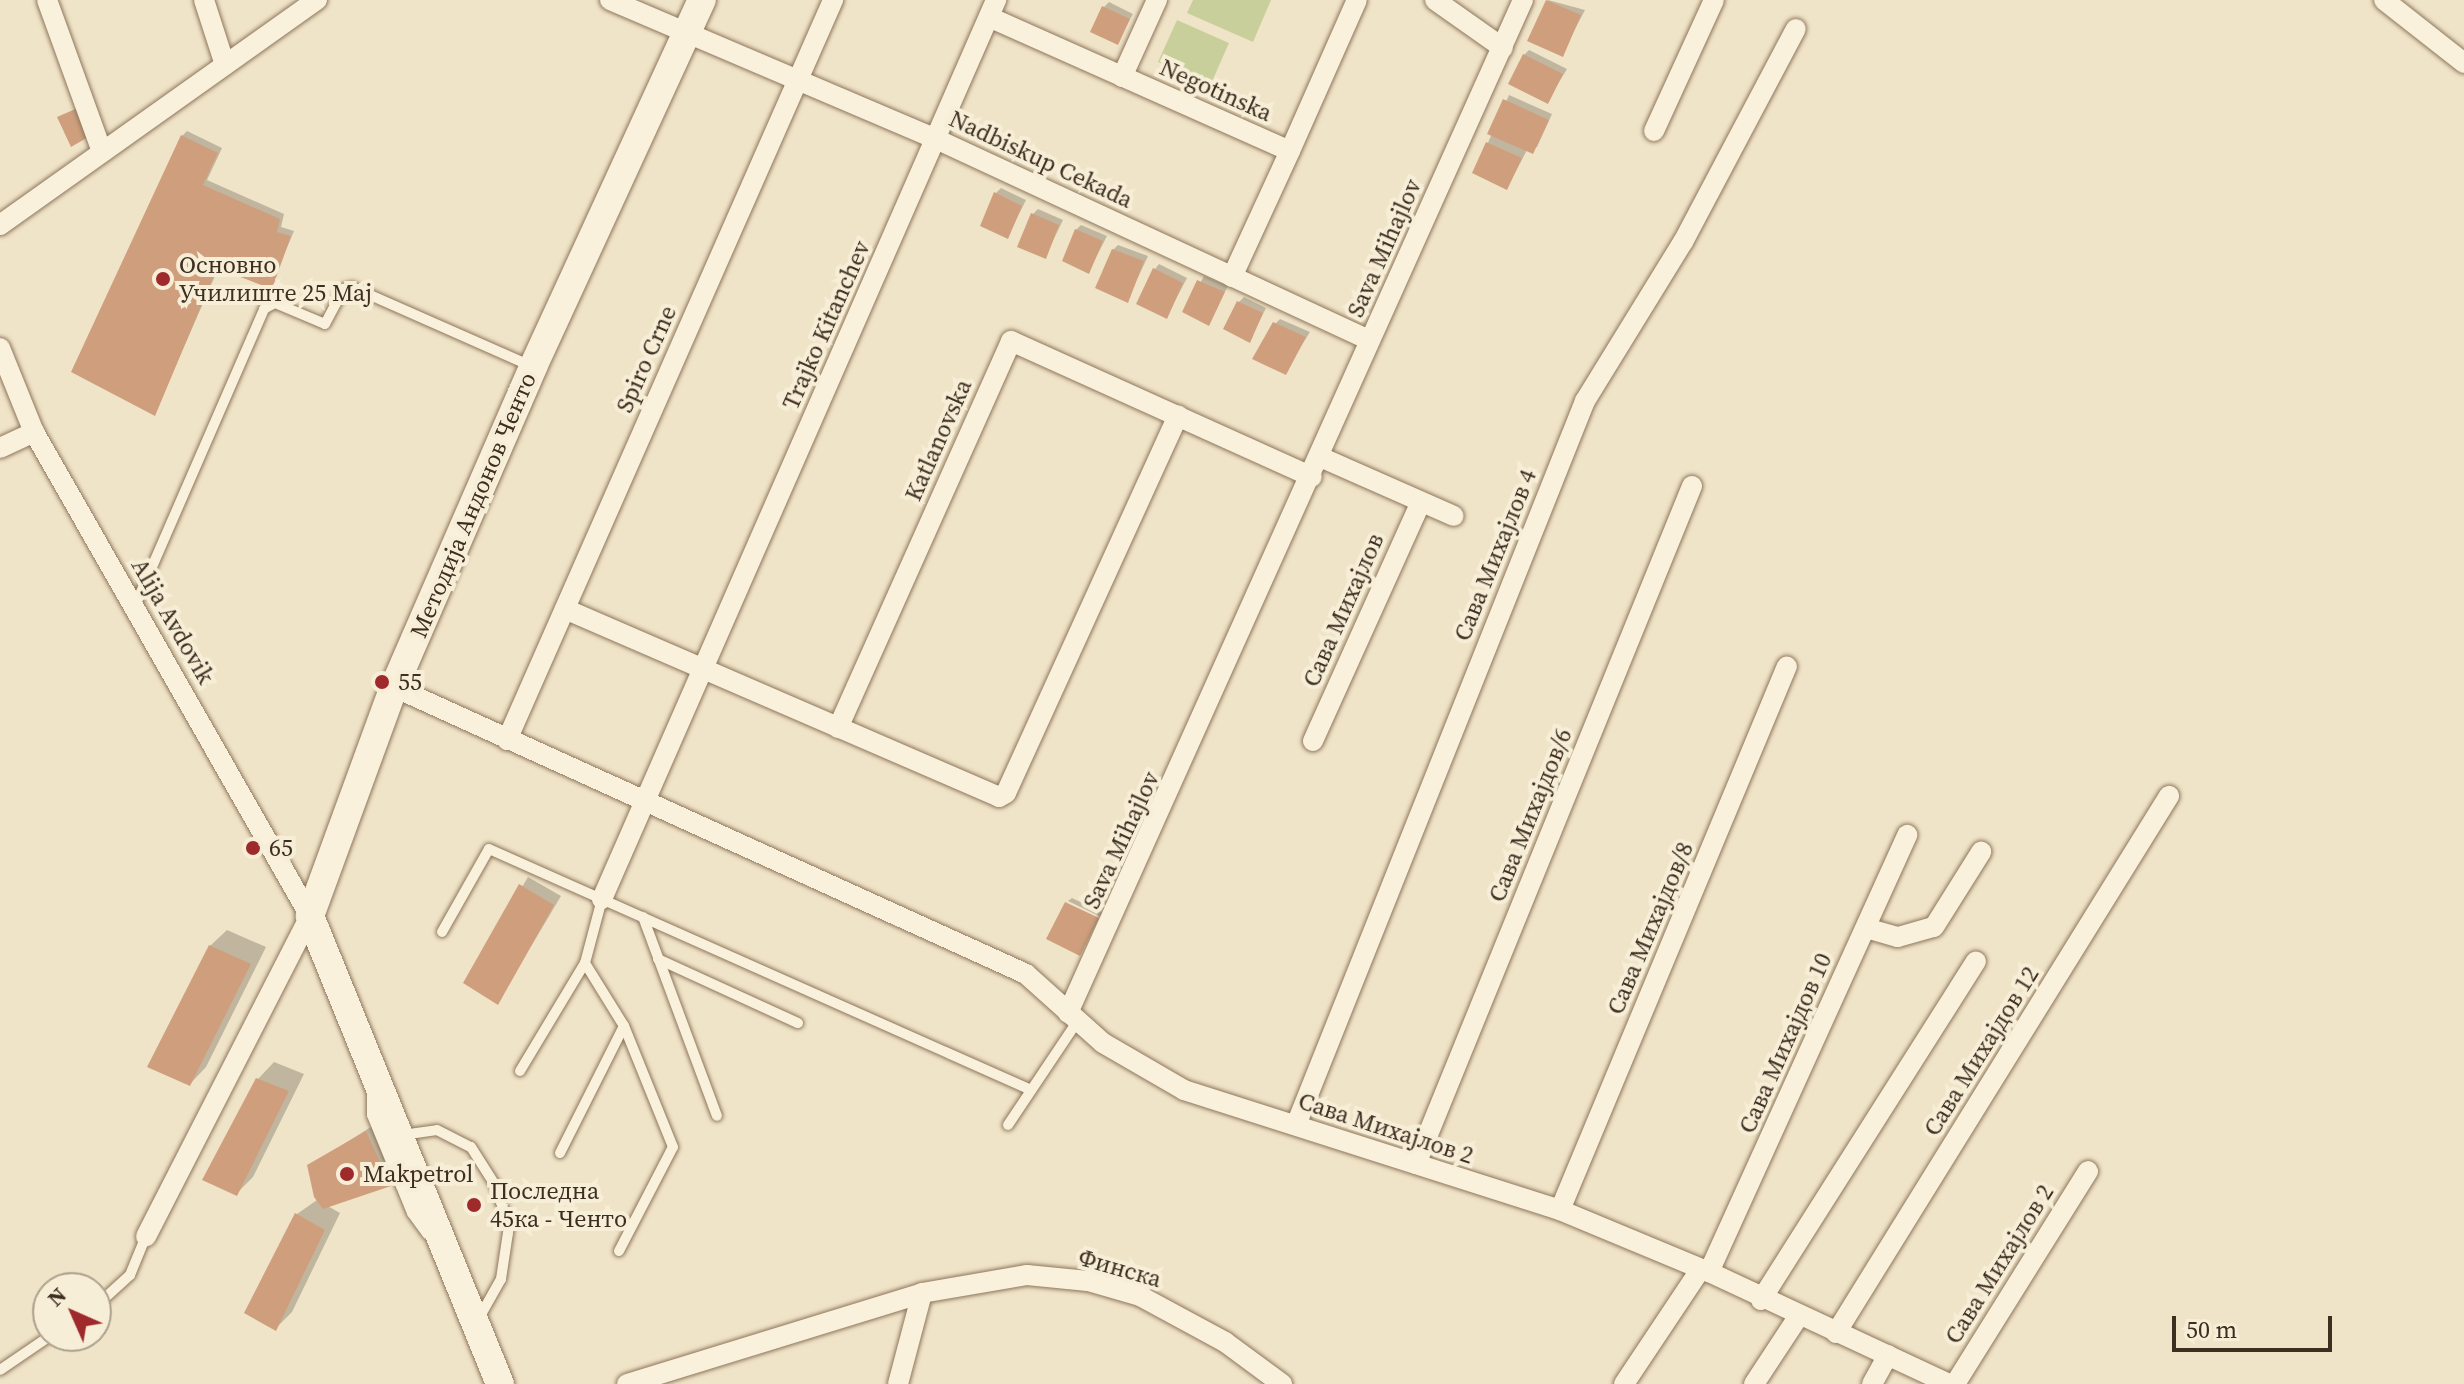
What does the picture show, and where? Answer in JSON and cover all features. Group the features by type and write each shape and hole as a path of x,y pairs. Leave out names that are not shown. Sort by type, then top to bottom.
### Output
{"main road":[{"name":"Методија Андонов Ченто","path":"310,916 394,687 533,367 702,0"},
{"path":"310,916 372,1061 500,1384"}],"street":[{"path":"47,0 101,149"},
{"path":"204,0 225,65"},
{"path":"0,225 101,149 317,0"},
{"name":"Nadbiskup Cekada","path":"610,0 936,139 1370,340"},
{"name":"Spiro Crne","path":"507,740 833,0"},
{"name":"Negotinska","path":"1122,77 1157,0"},
{"name":"Negotinska","path":"1232,277 1357,0"},
{"path":"1435,0 1503,48"},
{"name":"Sava Mihajlov","path":"1073,1018 1370,340 1523,0"},
{"path":"1654,131 1714,0"},
{"path":"2384,0 2464,63"},
{"name":"Negotinska","path":"993,8 1122,77 1290,151"},
{"name":"Trajko Kitanchev","path":"602,899 993,8"},
{"name":"Сава Михајлов 4","path":"1296,1125 1585,401 1683,242 1796,29"},
{"name":"Katlanovska","path":"838,728 1011,341 1312,477"},
{"name":"Alija Avdovik","path":"0,348 34,432 310,916"},
{"path":"565,609 989,797 1006,793 1178,415"},
{"path":"0,448 34,432"},
{"path":"1320,457 1454,516"},
{"name":"Сава Михајдов/6","path":"1416,1164 1692,486"},
{"name":"Сава Михајлов","path":"1313,741 1421,502"},
{"name":"Сава Михајдов/8","path":"1560,1210 1787,666"},
{"path":"394,687 1026,974 1073,1018"},
{"name":"Сава Михајдов 12","path":"1836,1333 2169,796"},
{"name":"Сава Михајдов 10","path":"1705,1271 1907,835"},
{"path":"1866,928 1898,937 1934,927 1981,852"},
{"path":"146,1236 310,916"},
{"path":"1761,1300 1976,961"},
{"name":"Сава Михајлов 2","path":"1073,1018 1129,1060 1184,1090 1560,1210 1705,1271 1761,1300 1949,1384"},
{"name":"Сава Михајлов 2","path":"1955,1384 2088,1171"},
{"path":"1624,1384 1705,1271"},
{"name":"Финска","path":"627,1384 922,1293 1027,1275 1088,1281 1181,1316 1282,1384"},
{"path":"898,1384 922,1293"},
{"path":"1754,1384 1798,1317"},
{"path":"1872,1384 1888,1355"}],"lane":[{"path":"135,606 264,309 275,303 325,324 344,289 352,287 533,367"},
{"path":"442,932 489,849 1031,1090"},
{"path":"520,1071 585,963 602,899"},
{"path":"643,917 717,1116"},
{"path":"658,959 798,1023"},
{"path":"585,963 624,1026 673,1147 619,1251"},
{"path":"1008,1125 1073,1018"},
{"path":"560,1153 624,1026"},
{"path":"372,1061 372,1115 412,1213 453,1269"},
{"path":"402,1135 437,1130 471,1147 495,1185 509,1226 501,1279 477,1323"},
{"path":"112,1291 130,1275 146,1236"},
{"path":"0,1370 32,1348"}],"green space":[{"path":"1193,0 1271,0 1253,42 1187,13"},
{"path":"1177,20 1229,43 1210,86 1158,62"}],"building":[{"path":"1546,0 1581,15 1563,57 1527,41"},
{"path":"1102,6 1130,19 1118,45 1090,32"},
{"path":"1523,54 1563,74 1548,104 1508,84"},
{"path":"1503,99 1549,120 1533,154 1487,134"},
{"path":"80,107 90,136 71,147 57,117"},
{"name":"Основно Училиште 25 Мај","path":"181,135 218,153 203,185 280,219 277,232 291,236 272,289 217,268 155,416 71,372"},
{"path":"1486,142 1522,158 1507,190 1472,173"},
{"path":"994,192 1022,206 1008,239 980,226"},
{"path":"1031,213 1059,225 1046,259 1017,247"},
{"path":"1075,229 1103,241 1089,274 1062,261"},
{"path":"1112,249 1144,261 1128,303 1095,288"},
{"path":"1153,268 1183,283 1167,319 1136,304"},
{"path":"1197,280 1225,292 1209,326 1182,312"},
{"path":"1237,301 1263,313 1250,343 1223,329"},
{"path":"1273,322 1306,337 1286,375 1252,359"},
{"path":"519,884 554,905 498,1005 463,983"},
{"path":"1065,902 1099,918 1080,956 1046,939"},
{"path":"209,945 251,964 190,1086 147,1067"},
{"path":"256,1078 289,1091 237,1196 202,1180"},
{"name":"Makpetrol","path":"366,1131 391,1186 323,1209 314,1197 307,1165"},
{"path":"295,1213 325,1230 276,1331 244,1313"}],"place":[{"name":"Основно Училиште 25 Мај","path":"163,279"},
{"name":"55","path":"382,682"},
{"name":"65","path":"253,848"},
{"name":"Makpetrol","path":"347,1174"},
{"name":"Последна 45ка - Ченто","path":"474,1205"}]}
